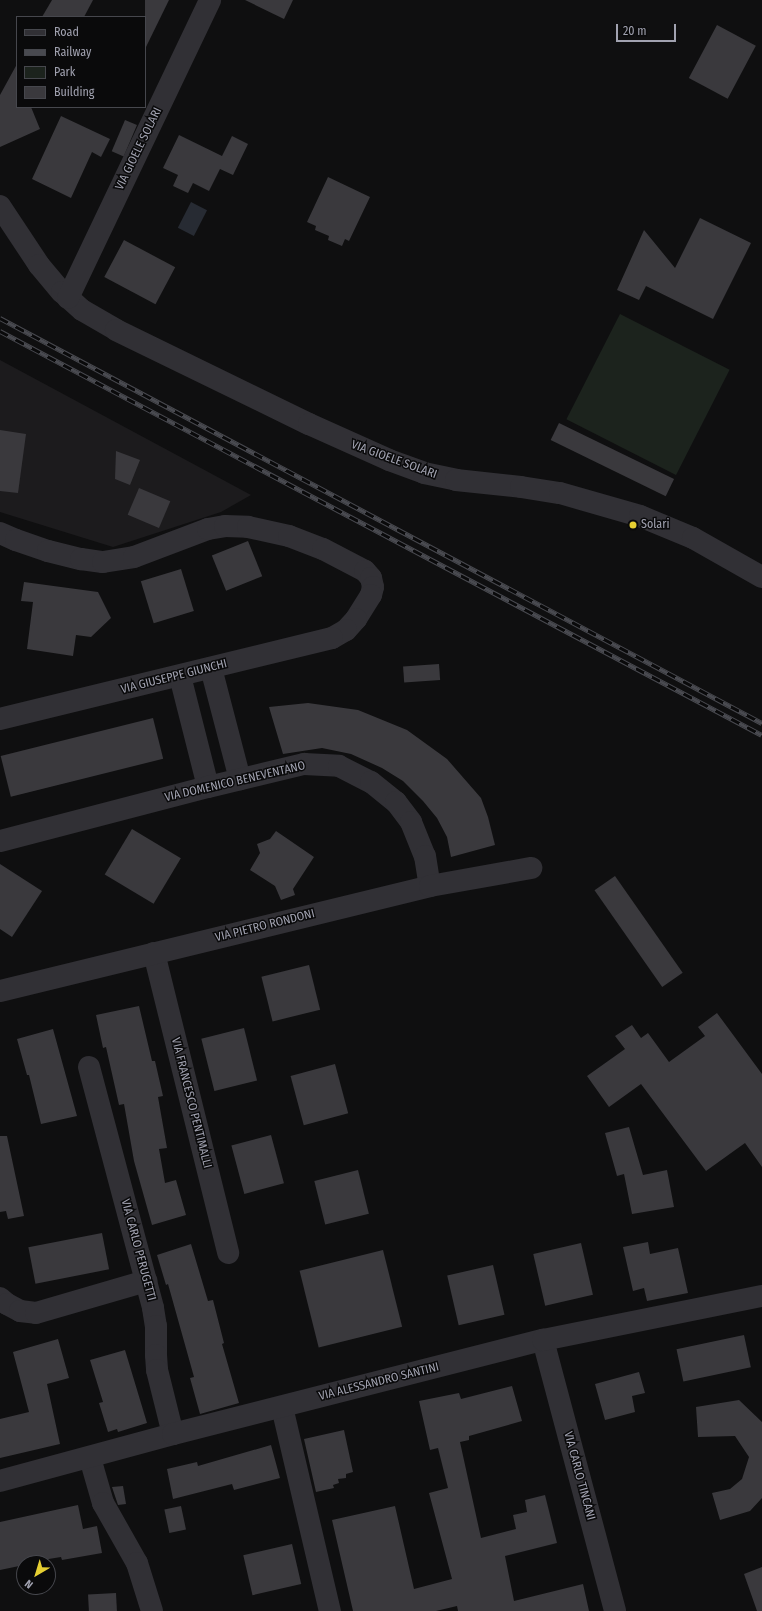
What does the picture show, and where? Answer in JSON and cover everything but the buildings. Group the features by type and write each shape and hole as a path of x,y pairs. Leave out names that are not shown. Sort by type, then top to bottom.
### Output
{"street":[{"name":"VIA GIOELE SOLARI","path":"68,298 210,0"},
{"name":"VIA GIOELE SOLARI","path":"0,206 39,265 68,298 82,310 106,326 309,424 389,460 440,477 550,492 630,512 693,538 762,577"},
{"name":"VIA GIUSEPPE GIUNCHI","path":"0,533 48,551 89,561 103,562 134,557 202,531 217,527 248,527 289,536 311,544 361,568 371,578 373,587 371,595 356,619 346,630 326,640 0,720"},
{"path":"211,668 240,779"},
{"path":"180,676 208,787"},
{"name":"VIA DOMENICO BENEVENTANO","path":"0,841 208,787 304,764 339,766 370,782 396,802 412,822 425,856 430,886"},
{"name":"VIA PIETRO RONDONI","path":"0,992 430,886 530,868"},
{"name":"VIA FRANCESCO PENTIMALLI","path":"154,953 228,1253"},
{"name":"VIA CARLO PERUGETTI","path":"89,1067 155,1317 157,1366 172,1434"},
{"path":"0,1298 6,1304 20,1311 36,1313 146,1281"},
{"name":"VIA ALESSANDRO SANTINI","path":"0,1481 90,1458 172,1434 543,1340 762,1296"},
{"name":"VIA CARLO TINCANI","path":"543,1340 615,1611"},
{"path":"282,1407 330,1611"},
{"path":"90,1458 103,1503 137,1562 152,1611"}],"shaded area":[{"path":"191,202 207,210 194,236 178,228"},
{"path":"0,360 251,495 221,512 113,547 0,512"}],"green space":[{"path":"620,314 730,370 676,475 566,419"}],"railway":[{"path":"0,318 762,723"},
{"path":"0,331 762,735"}],"place":[{"name":"Solari","path":"633,525"}]}
